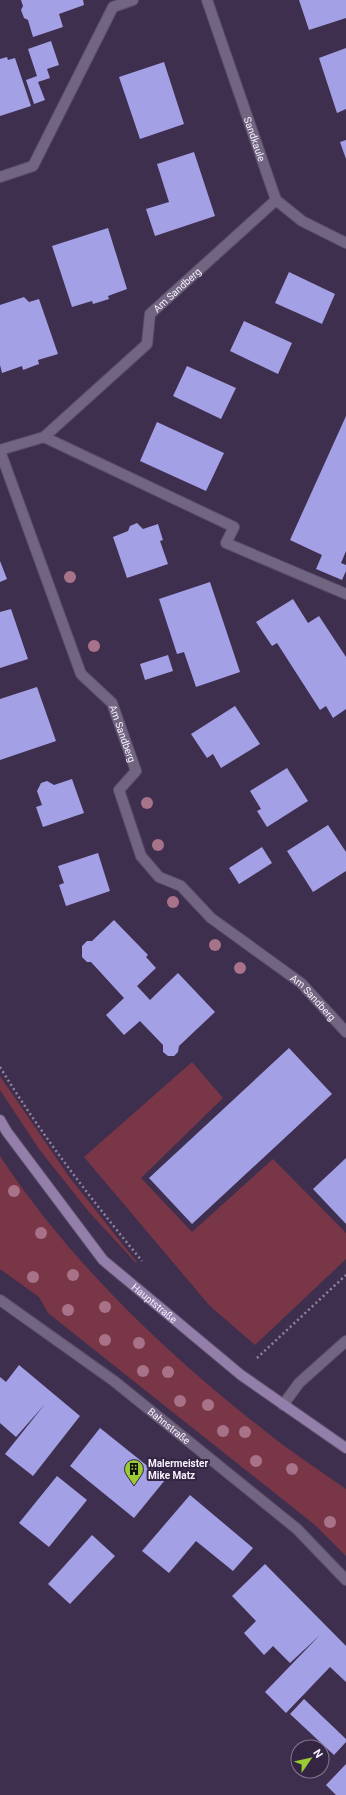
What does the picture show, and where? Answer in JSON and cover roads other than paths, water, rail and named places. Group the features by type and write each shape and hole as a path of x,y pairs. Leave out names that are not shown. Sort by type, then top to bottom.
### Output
{"main road":[{"name":"Hauptstraße","path":"0,1120 103,1260 241,1375 346,1448"}],"street":[{"path":"0,177 33,166 113,7 133,0"},
{"name":"Sandkaule","path":"207,0 276,200"},
{"path":"276,200 302,221 346,243"},
{"name":"Am Sandberg","path":"276,200 150,314 147,344 44,437 0,450 81,674 112,703 136,771 118,790 141,856 159,877 181,886 211,918 301,983 346,1032"},
{"path":"44,437 234,526 226,543 346,594"},
{"name":"Bahnstraße","path":"0,1300 114,1382 291,1524 346,1580"},
{"path":"283,1405 298,1383 346,1341"}],"place":[{"name":"Malermeister Mike Matz","path":"134,1486"}]}
